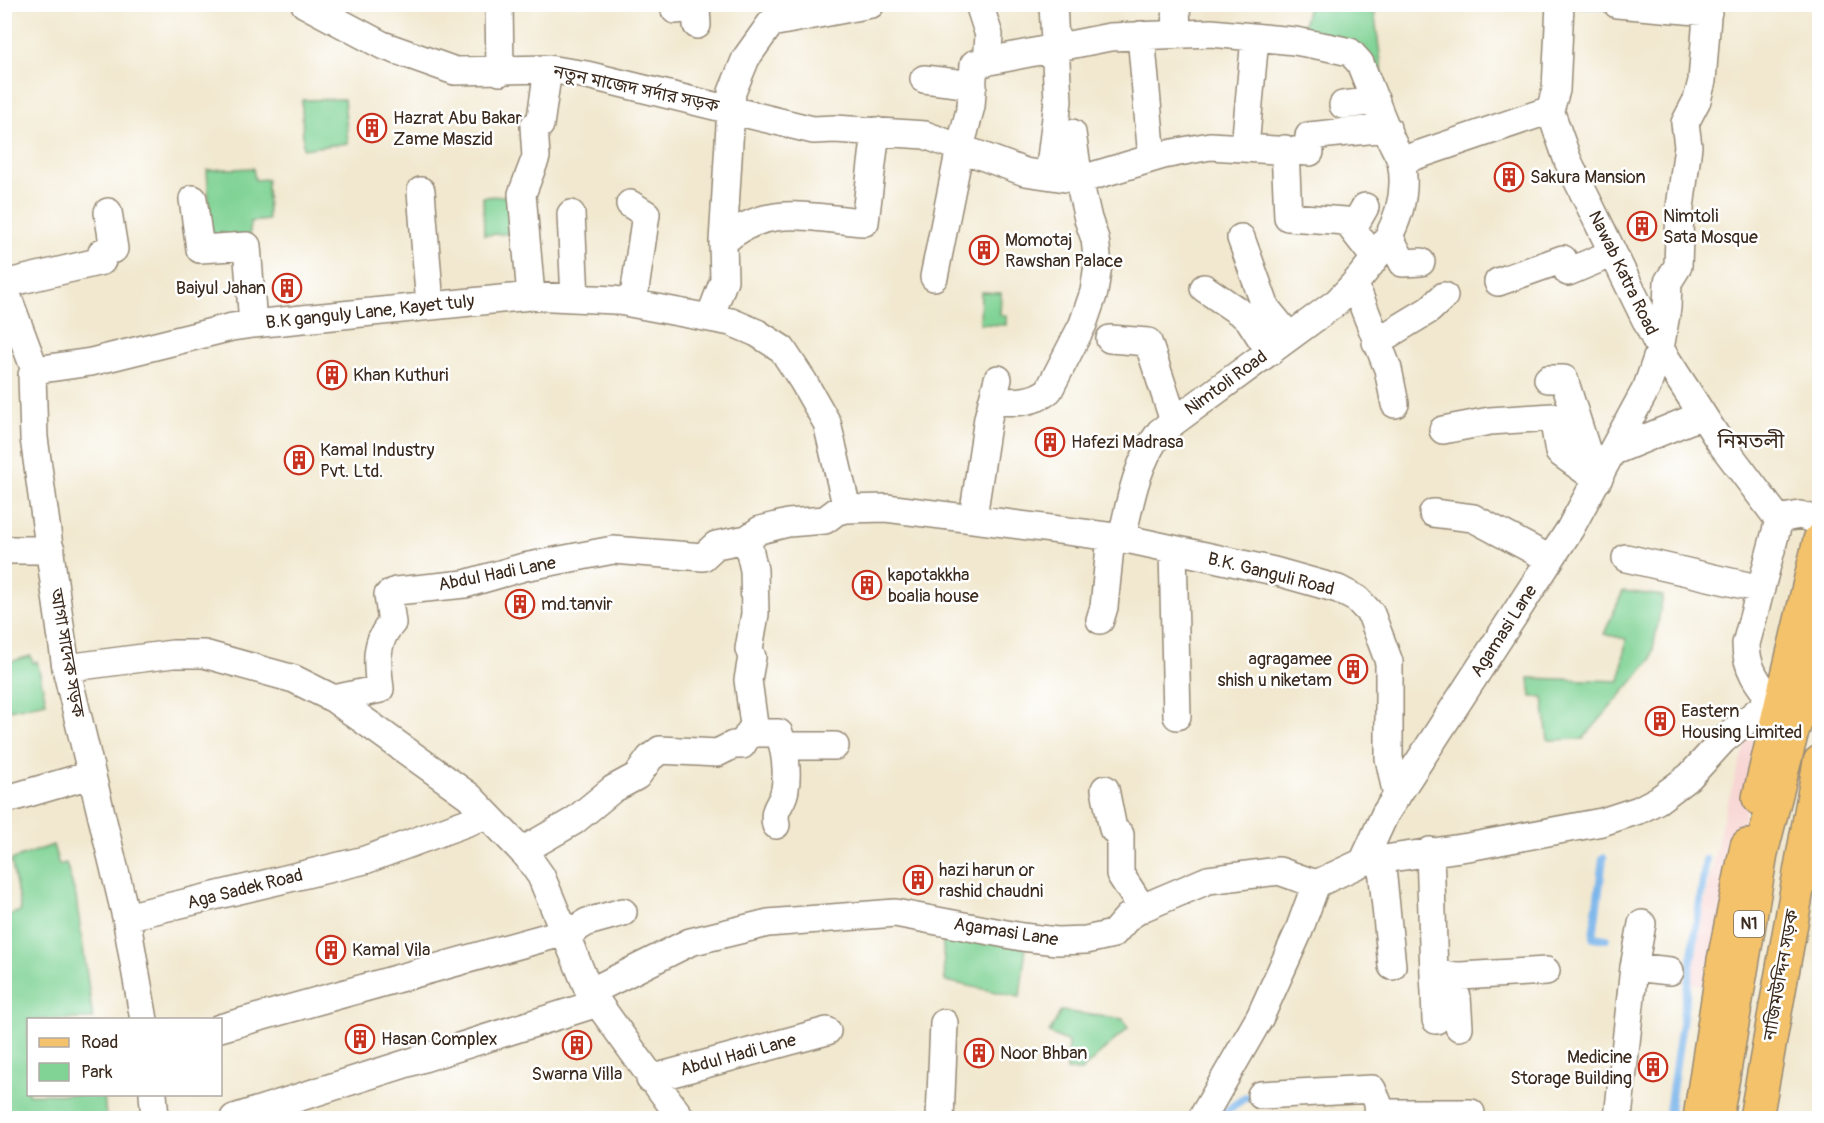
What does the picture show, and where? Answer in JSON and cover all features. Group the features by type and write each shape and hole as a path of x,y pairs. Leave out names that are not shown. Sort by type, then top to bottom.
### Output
{"main road":[{"path":"1800,720 1820,540"},
{"path":"1700,1119 1722,971 1742,867 1800,720 1820,646"},
{"name":"N1","path":"1716,1119 1761,853 1800,720"},
{"name":"N1","path":"1730,1119 1800,720"},
{"name":"নাজিমউদ্দিন সড়ক","path":"1756,1119 1800,720"}],"street":[{"name":"নতুন মাজেদ সর্দার সড়ক","path":"305,4 382,45 433,66 458,72 548,69 587,75 813,130 876,131 925,135 955,146"},
{"path":"500,4 500,72"},
{"path":"675,4 675,9 696,8 697,25"},
{"path":"710,317 724,280 723,242 732,92 746,58 771,23 871,4"},
{"path":"979,4 989,35 987,62"},
{"path":"1049,175 1058,101 1053,4"},
{"path":"1176,4 1177,34"},
{"path":"934,277 955,146 973,85 974,64 1110,37 1141,35 1211,33 1295,41 1350,52 1360,63 1400,158 1406,159 1550,110 1556,90 1560,4"},
{"name":"Nawab Katra Road","path":"1617,4 1708,8 1702,81 1697,100 1685,123 1688,146 1680,208 1678,266 1668,282 1667,308 1660,349"},
{"path":"1141,35 1152,158"},
{"path":"1245,147 1255,38"},
{"path":"531,296 522,194 536,157 534,126 540,125 548,69"},
{"path":"924,79 973,85"},
{"path":"1343,105 1376,101"},
{"name":"Nawab Katra Road","path":"1550,110 1568,161 1660,349"},
{"path":"955,146 1025,172 1079,180 1152,158 1210,146 1310,152 1309,136 1387,128"},
{"path":"723,242 745,225 778,214 865,222 876,131"},
{"path":"973,517 995,390 1015,402 1041,397 1049,390 1061,371 1083,324 1094,292 1098,265 1095,239 1079,180 1072,133 1054,134"},
{"path":"1285,149 1288,217 1346,221 1359,218 1382,247 1403,263 1421,262"},
{"name":"Nimtoli Road","path":"1100,620 1117,537 1140,468 1151,443 1173,421 1337,302 1355,285 1382,247 1400,212 1404,180 1400,158"},
{"path":"421,191 430,306"},
{"path":"193,199 200,249 247,246 253,324"},
{"path":"630,204 646,214 633,303"},
{"path":"4,285 102,261 102,252 114,249 108,212"},
{"path":"571,214 575,298"},
{"path":"1241,238 1280,344"},
{"path":"1498,282 1563,259 1568,272 1613,253"},
{"name":"আগা সাদেক সড়ক","path":"4,285 35,370 32,375 34,438 66,668 126,917 144,1018"},
{"path":"1355,285 1388,369 1395,404"},
{"path":"1204,288 1248,318 1280,344"},
{"name":"B.K ganguly Lane, Kayet tuly","path":"35,370 91,362 232,327 253,324 531,296 633,303 710,317 747,328 782,349 826,423 852,509"},
{"path":"1376,342 1429,310 1444,296"},
{"path":"1110,339 1148,342 1173,421"},
{"path":"1660,349 1702,415 1781,518"},
{"name":"Agamasi Lane","path":"1372,860 1385,814 1550,559 1599,478 1647,387 1660,349"},
{"path":"1548,379 1564,379 1587,452 1599,478"},
{"path":"1614,451 1702,415"},
{"path":"1443,430 1490,421 1554,417 1559,452 1599,478"},
{"name":"B.K. Ganguli Road","path":"852,509 912,510 1117,537 1274,571 1338,589 1357,599 1371,614 1389,662 1389,758 1397,796"},
{"name":"Abdul Hadi Lane","path":"334,699 380,688 377,668 380,643 382,633 392,623 388,595 396,591 465,584 524,567 613,550 703,557 716,545 747,539 760,530 825,520 837,511 852,509"},
{"path":"1433,513 1473,518 1550,559"},
{"path":"1781,518 1800,515 1820,522"},
{"path":"1781,518 1746,644 1746,658 1754,678 1800,720"},
{"path":"522,851 574,821 613,789 637,776 650,758 660,750 717,753 734,745 742,745 752,733 754,725 748,680 752,667 752,652 749,650 755,598 754,570 747,539"},
{"path":"4,550 51,550"},
{"path":"1173,550 1177,716"},
{"path":"1626,558 1761,589"},
{"name":"Abdul Hadi Lane","path":"66,668 173,654 204,654 294,679 334,699 469,796 522,851 541,876 594,997 650,1079 681,1119"},
{"path":"1202,1119 1260,1017 1298,933 1316,884 1372,860 1468,847 1602,822 1639,810 1659,800 1690,776 1723,740 1763,707 1800,720"},
{"path":"752,733 779,733 784,746 786,791 775,811 776,825"},
{"path":"784,746 835,746"},
{"path":"4,800 90,775"},
{"path":"1105,789 1113,829 1120,835 1120,874 1142,908"},
{"name":"Aga Sadek Road","path":"126,917 365,860 487,815"},
{"path":"1430,851 1435,983 1448,1024"},
{"path":"1372,860 1392,966"},
{"name":"Agamasi Lane","path":"594,997 690,942 790,920 895,914 1057,941 1086,940 1113,934 1128,917 1142,908 1199,883 1232,876 1279,871 1316,884"},
{"path":"222,1027 565,934 587,922 623,912"},
{"path":"1618,1119 1634,967 1642,924"},
{"path":"1634,967 1670,971"},
{"path":"1435,983 1461,976 1546,971"},
{"path":"234,1119 594,997"},
{"path":"940,1119 944,1023"},
{"name":"Abdul Hadi Lane","path":"650,1079 827,1032"},
{"path":"1261,1095 1372,1089 1379,1116 1471,1113"},
{"path":"153,1096 155,1119"}],"shaded area":[{"path":"1749,731 1754,732 1751,783 1713,987 1691,983 1703,909 1722,822"}],"green space":[{"path":"1308,5 1401,5 1374,10 1386,99 1376,87 1302,33"},
{"path":"344,99 348,143 303,149 302,100"},
{"path":"253,168 255,180 267,179 268,220 250,222 250,236 211,236 207,170"},
{"path":"517,195 518,233 484,235 483,197"},
{"path":"981,292 1001,293 1000,315 1006,315 1006,325 980,324"},
{"path":"1623,591 1663,596 1651,660 1583,739 1548,740 1543,697 1531,697 1529,678 1620,681 1626,639 1604,634"},
{"path":"31,656 33,663 37,661 46,702 5,711 5,663"},
{"path":"53,845 59,865 66,863 76,897 93,1018 27,1018 27,1096 104,1096 106,1118 5,1118 5,916 21,911 11,860"},
{"path":"942,932 1026,947 1020,997 945,981"},
{"path":"1061,1011 1123,1019 1128,1028 1081,1071 1067,1070 1068,1042 1049,1033"}],"waterway":[{"path":"1584,4 1612,6"},
{"path":"1603,858 1593,937 1606,939"},
{"path":"1668,1118 1706,860"},
{"path":"1216,1118 1246,1097 1256,1097"}],"place":[{"name":"Hazrat Abu Bakar Zame Maszid","path":"372,128"},
{"name":"Sakura Mansion","path":"1509,177"},
{"name":"Nimtoli Sata Mosque","path":"1642,226"},
{"name":"Momotaj Rawshan Palace","path":"984,250"},
{"name":"Baiyul Jahan","path":"287,288"},
{"name":"Khan Kuthuri","path":"332,375"},
{"name":"Hafezi Madrasa","path":"1050,442"},
{"name":"Kamal Industry Pvt. Ltd.","path":"299,460"},
{"name":"kapotakkha boalia house","path":"867,585"},
{"name":"md.tanvir","path":"520,604"},
{"name":"agragamee shish u niketam","path":"1353,669"},
{"name":"Eastern Housing Limited","path":"1660,721"},
{"name":"hazi harun or rashid chaudni","path":"918,880"},
{"name":"Kamal Vila","path":"331,950"},
{"name":"Hasan Complex","path":"360,1039"},
{"name":"Swarna Villa","path":"577,1045"},
{"name":"Noor Bhban","path":"979,1053"},
{"name":"Medicine Storage Building","path":"1653,1067"}],"district":[{"name":"নিমতলী","path":"1751,441"}]}
